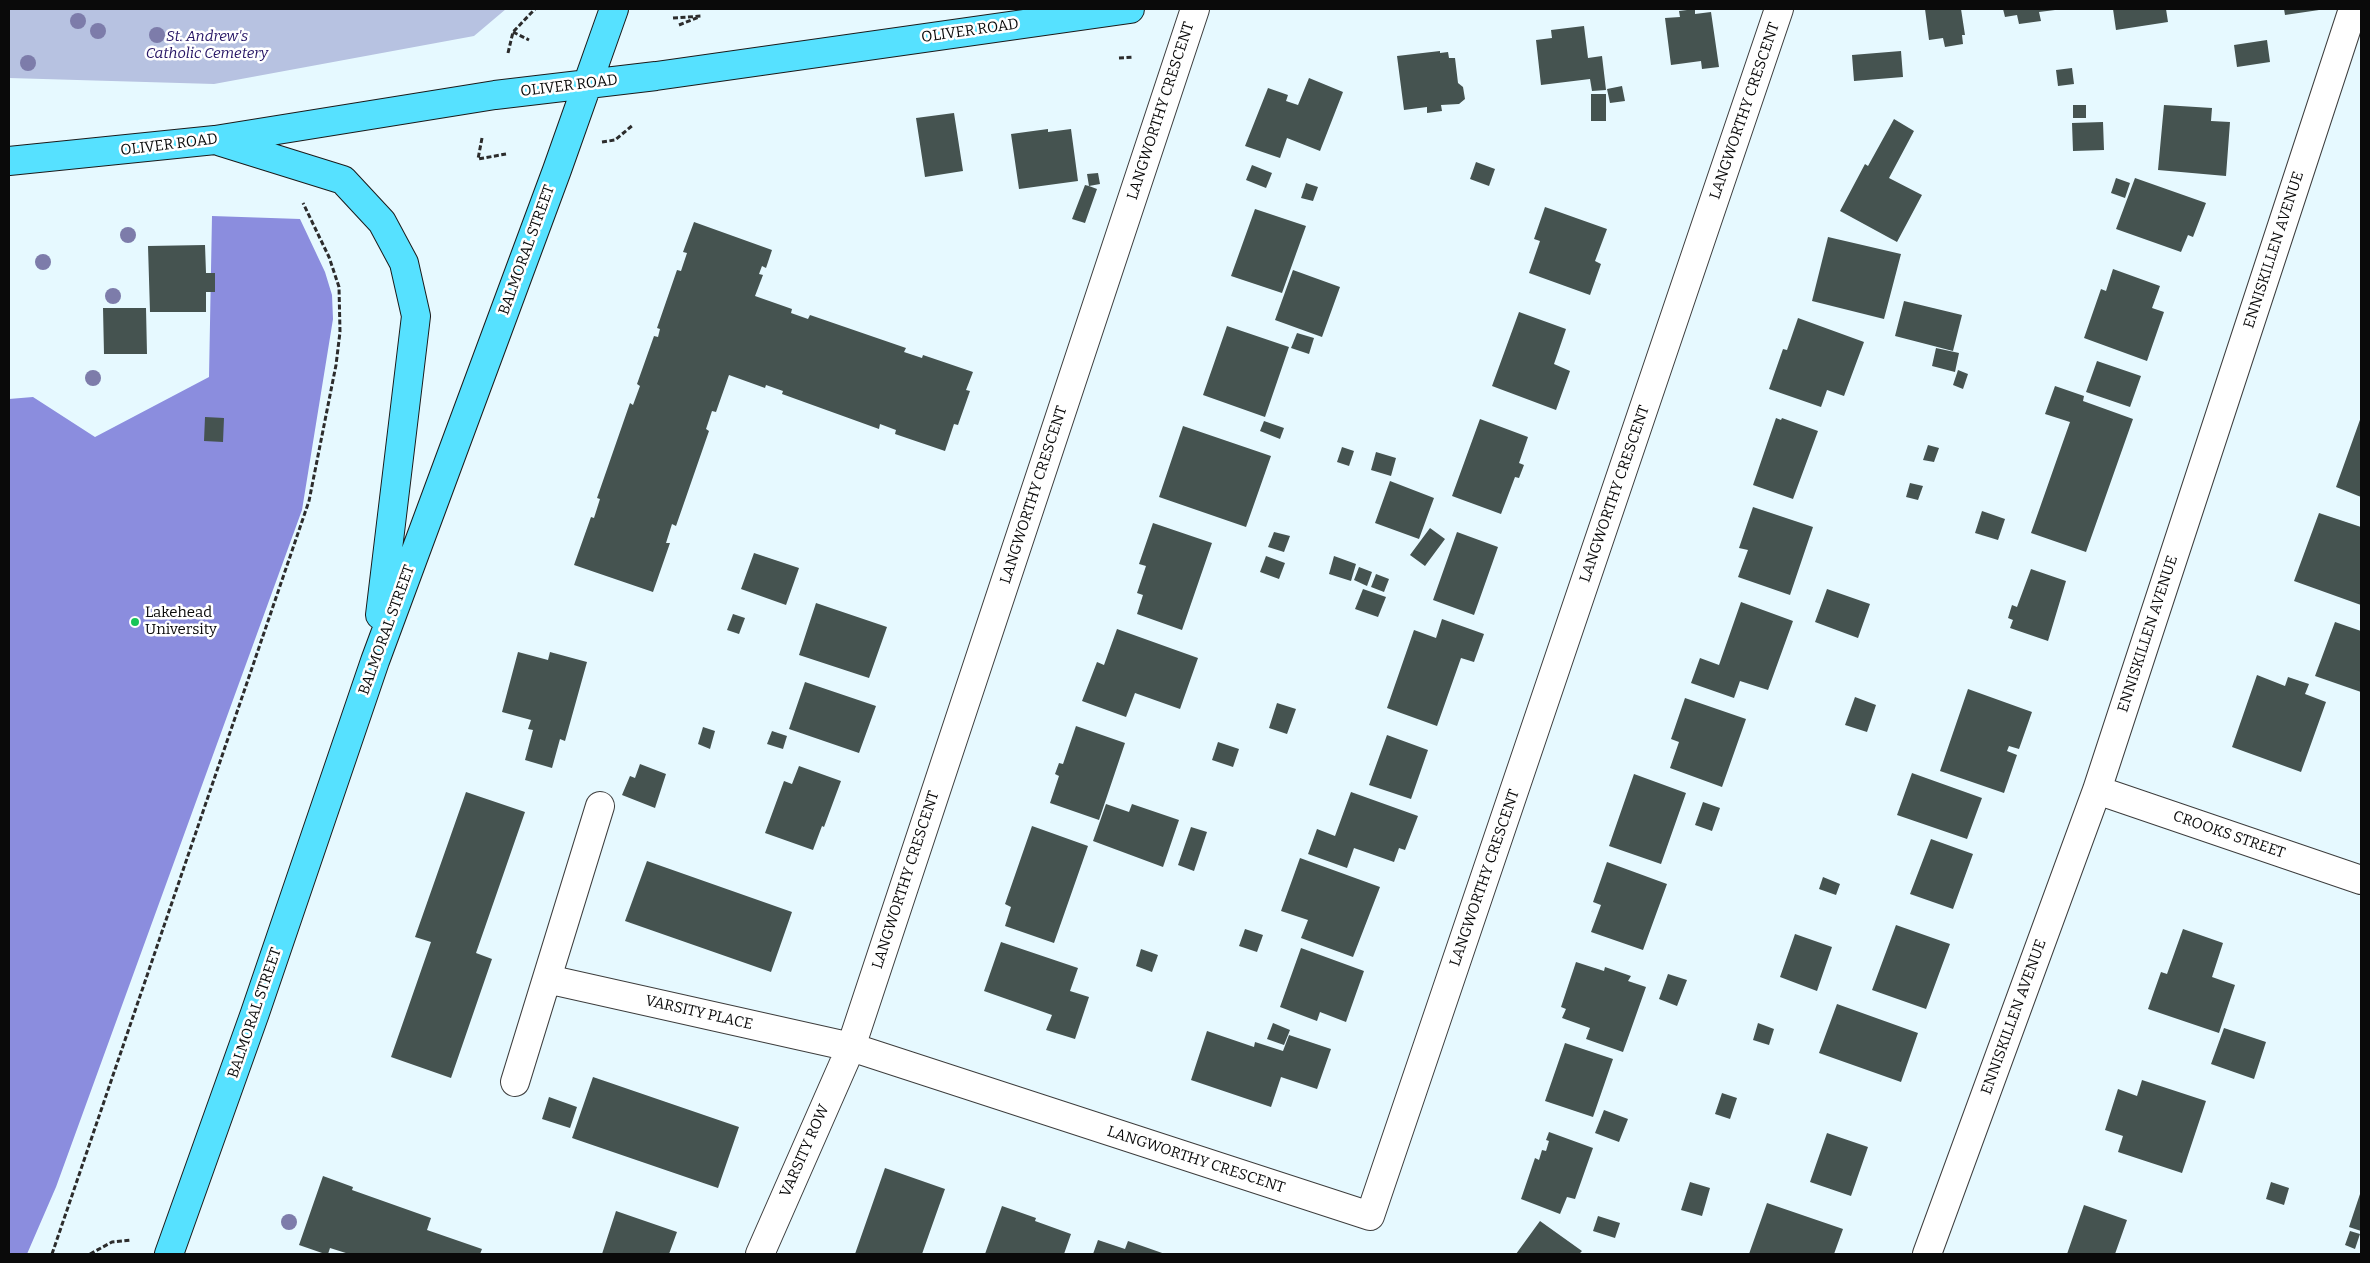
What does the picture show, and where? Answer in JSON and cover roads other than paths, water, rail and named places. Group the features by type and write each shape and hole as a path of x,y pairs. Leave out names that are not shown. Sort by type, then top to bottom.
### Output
{"main road":[{"name":"BALMORAL STREET","path":"169,1254 255,1013 374,661 614,9"},
{"name":"OLIVER ROAD","path":"9,161 215,140 495,95 656,76 1130,9"},
{"path":"215,140 343,180 382,222 404,263 416,316 374,661"}],"street":[{"name":"LANGWORTHY CRESCENT","path":"1195,9 851,1047 1370,1216 1780,9"},
{"name":"ENNISKILLEN AVENUE","path":"1927,1254 2098,790 2353,9"},
{"name":"CROOKS STREET","path":"2098,790 2361,880"},
{"path":"515,1082 600,806"},
{"name":"VARSITY PLACE","path":"547,979 851,1047"},
{"name":"VARSITY ROW","path":"760,1254 851,1047"}],"place":[{"name":"Lakehead University","path":"135,622"}],"park label":[{"name":"St. Andrew's Catholic Cemetery","path":"207,46"}]}
